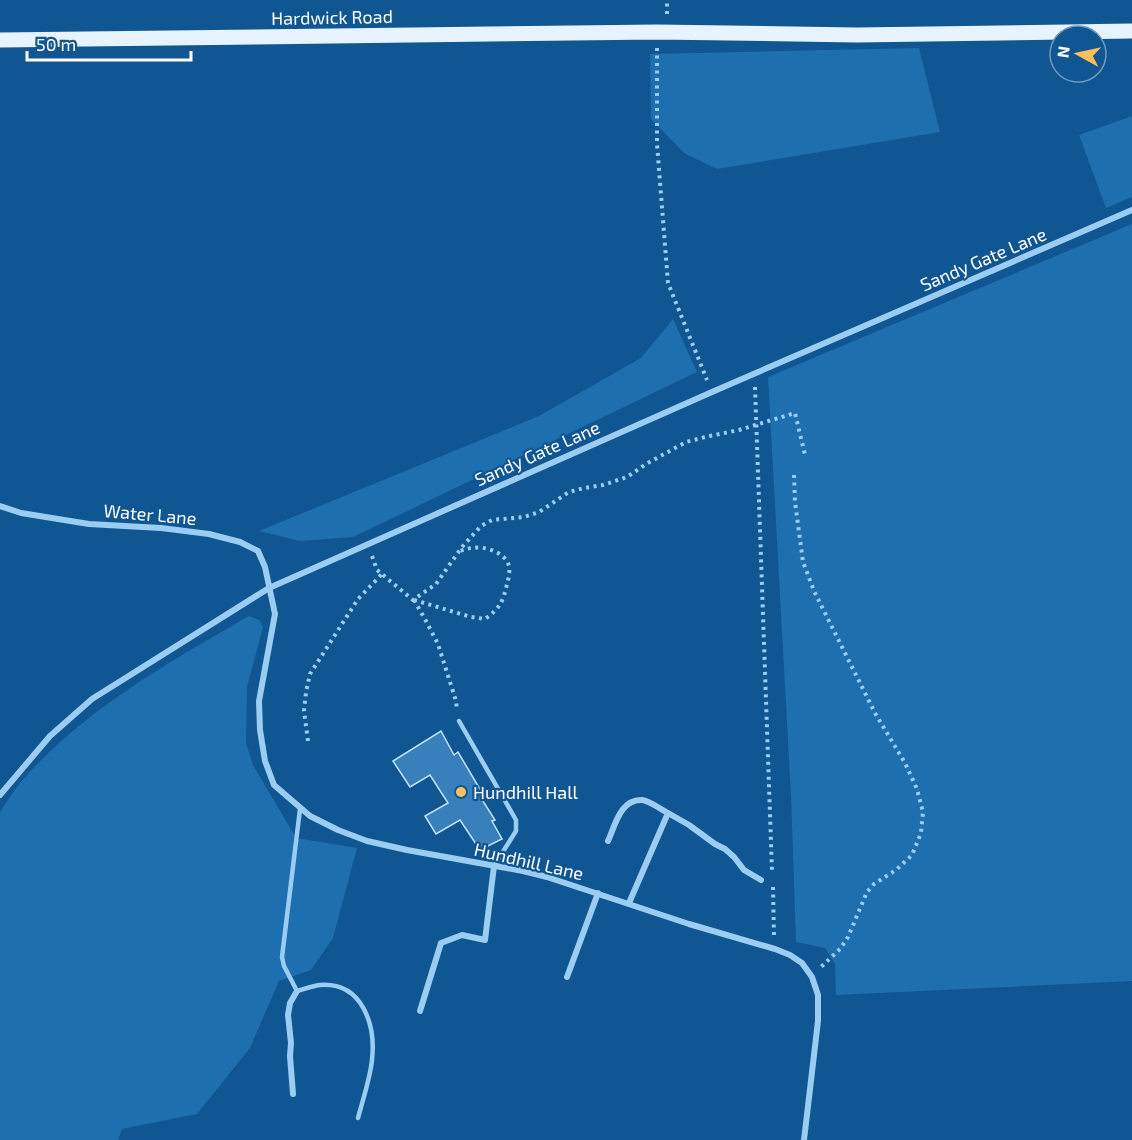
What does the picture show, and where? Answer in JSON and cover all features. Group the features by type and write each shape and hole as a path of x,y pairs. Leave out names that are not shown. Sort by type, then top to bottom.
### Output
{"main road":[{"name":"Hardwick Road","path":"0,40 657,32 857,35 1132,31"}],"street":[{"name":"Sandy Gate Lane","path":"0,795 50,736 92,699 268,588 1132,210"},
{"name":"Water Lane","path":"0,506 53,519 89,524 171,529 210,534 240,542 258,551 265,567 268,588"},
{"name":"Hundhill Lane","path":"268,588 275,614 259,701 260,730 265,761 274,785 300,809 338,830 367,841 547,877 689,924 775,949 802,963 812,977"},
{"path":"608,841 622,809 631,802 643,800 725,849 734,856 744,870 761,880"},
{"path":"628,903 668,813"},
{"path":"420,1011 441,943 462,935 485,940 494,866"},
{"path":"567,977 598,893"},
{"path":"804,1140 818,1021 818,995 812,977"},
{"path":"293,1094 288,1015 290,1003 297,991"}],"lane":[{"path":"459,721 516,820 516,831 494,866"},
{"path":"300,809 282,957 284,966 297,991 319,985 339,987 362,1003 370,1021 373,1041 372,1060 358,1118"}],"path":[{"path":"657,32 657,144 668,283 712,392"},
{"path":"755,374 775,949"},
{"path":"413,600 436,584 459,551 481,526 492,520 524,517 539,512 569,492 627,477 686,442 795,412 805,455"},
{"path":"794,475 798,532 806,572 875,713 905,763 917,789 923,812 921,833 912,855 867,892 848,937 840,949 812,977"},
{"path":"368,544 376,570 413,600 438,644 456,701 459,721"},
{"path":"413,600 471,617 485,619 494,612 504,600 509,573 507,562 499,553 487,548 474,547 459,551"},
{"path":"308,741 304,711 310,674 358,599 382,574"}],"shaded area":[{"path":"919,48 940,132 717,169 684,153 651,119 650,54"},
{"path":"1132,116 1132,197 1106,208 1079,135"},
{"path":"1132,224 1132,981 836,995 835,964 825,948 796,942 791,795 768,377"},
{"path":"673,319 697,372 353,537 300,541 259,531 539,416 641,358"},
{"path":"249,616 259,620 263,627 247,687 246,743 253,765 296,838 357,848 333,938 311,970 279,981 250,1048 197,1114 122,1129 118,1140 0,1140 0,812 18,785 71,732 158,670"}],"building":[{"name":"Hundhill Hall","path":"441,731 454,755 458,752 484,796 481,798 495,820 492,821 502,839 480,850 460,820 436,834 425,816 448,803 430,775 410,787 393,761"}],"place":[{"name":"Hundhill Hall","path":"461,792"}]}
